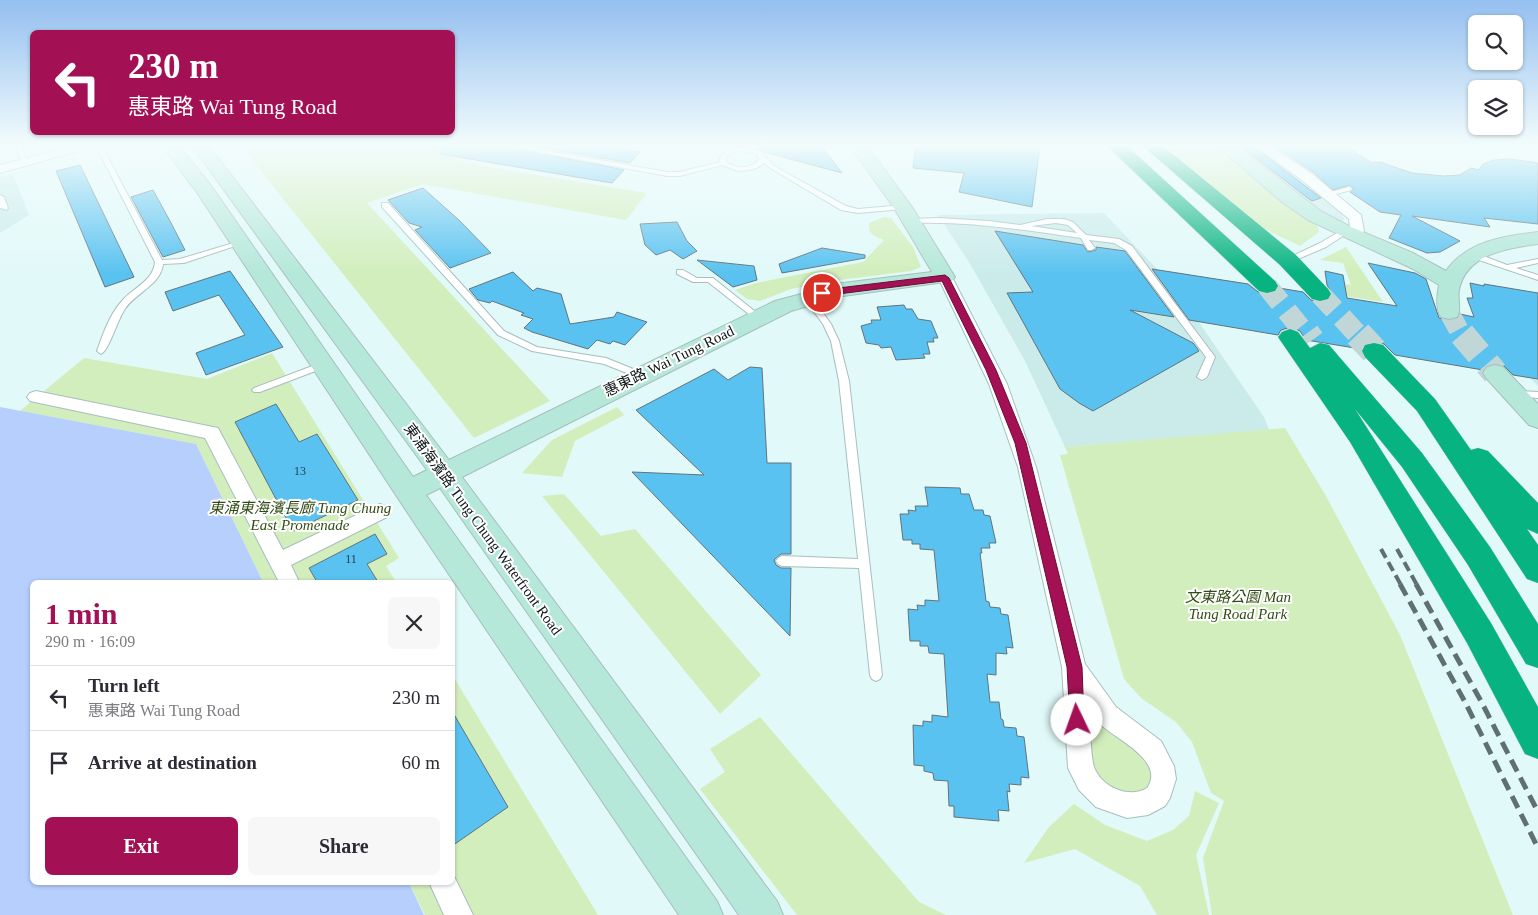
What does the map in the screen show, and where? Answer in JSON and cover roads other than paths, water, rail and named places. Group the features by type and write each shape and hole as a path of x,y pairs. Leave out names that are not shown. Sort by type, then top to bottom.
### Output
{"highway":[{"path":"1163,189 1222,242 1260,285"},
{"path":"1203,189 1288,260 1320,294"},
{"path":"1538,653 1479,556 1412,460 1301,339 1479,633 1538,742"},
{"path":"1374,351 1538,522"},
{"path":"1426,405 1538,570"}],"main road":[{"path":"203,189 409,491 703,915"},
{"name":"東涌海濱路 Tung Chung Waterfront Road","path":"232,189 444,474 763,915"},
{"path":"889,189 908,214 945,278"},
{"path":"1279,189 1304,208 1344,232 1384,247 1430,268 1449,282"},
{"path":"1449,312 1447,297 1449,282 1453,273 1469,258 1504,242 1538,238"},
{"path":"1384,247 1432,261 1469,258"},
{"name":"惠東路 Wai Tung Road","path":"409,491 758,317 807,297 837,290 945,278"},
{"path":"1495,374 1526,394 1538,419"}],"street":[{"path":"1319,189 1356,218 1357,230 1344,232"},
{"path":"945,278 994,375 1021,443 1074,667 1079,756 1087,780 1104,797 1115,803 1131,806 1147,804 1156,798 1163,783 1162,766 1157,755 1137,735 1123,729 1105,713 1074,667"},
{"path":"36,397 212,433 287,580"},
{"path":"278,562 380,512"},
{"path":"444,885 459,915"}],"lane":[{"path":"100,351 122,306 156,274 159,262 121,189"},
{"path":"810,189 844,208 858,211 908,214 937,220 1011,227 1116,241 1129,248 1211,357 1202,377"},
{"path":"1325,195 1349,189"},
{"path":"0,197 4,208"},
{"path":"385,205 501,333 535,349 606,361 640,375"},
{"path":"1011,227 1059,220 1071,222 1091,248"},
{"path":"1288,260 1323,245 1344,232"},
{"path":"159,262 181,261 240,243"},
{"path":"1469,258 1535,276"},
{"path":"1505,268 1538,260"},
{"path":"680,272 696,280 710,280 758,317"},
{"path":"807,297 827,324 837,349 844,381 876,675"},
{"path":"257,390 323,365"},
{"path":"782,561 865,564"}],"water":[{"path":"0,407 196,444 262,580 30,580 30,885 410,885 424,915 0,915"}],"tunnel":[{"path":"1267,286 1307,336"},
{"path":"1320,294 1359,336"},
{"path":"1449,312 1462,336"},
{"path":"1306,334 1311,341"},
{"path":"1358,334 1374,351"},
{"path":"1462,334 1495,373"}],"railway":[{"path":"1381,549 1401,585"},
{"path":"1397,549 1417,585"},
{"path":"1400,584 1465,702 1538,848"},
{"path":"1416,584 1482,703 1538,812"}],"park label":[{"name":"東涌東海濱長廊 Tung Chung East Promenade","path":"300,516"},
{"name":"文東路公園 Man Tung Road Park","path":"1238,606"}]}
